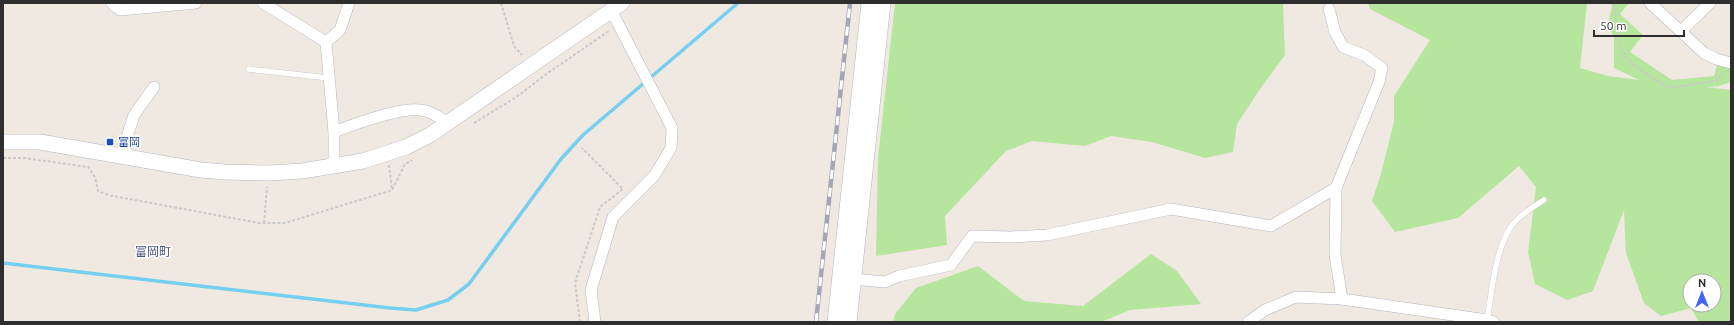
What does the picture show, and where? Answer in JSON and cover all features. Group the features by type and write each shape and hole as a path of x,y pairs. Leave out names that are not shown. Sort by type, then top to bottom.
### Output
{"street":[{"path":"112,3 112,5 120,10 196,3"},
{"path":"263,3 326,42"},
{"path":"326,42 340,30 349,3"},
{"path":"835,322 869,3"},
{"path":"849,322 883,3"},
{"path":"1650,3 1704,53 1716,59 1728,68"},
{"path":"1681,31 1710,3"},
{"path":"3,142 40,142 125,157 225,172 269,173 302,171 363,161 388,154 430,135 531,64 616,7 672,128 671,148 654,176 613,217 591,290 595,322"},
{"path":"1329,9 1335,32 1343,47 1364,55 1382,68 1379,82 1336,188 1335,255 1342,299"},
{"path":"326,42 334,132 334,166"},
{"path":"125,157 128,134 134,115 154,87"},
{"path":"334,132 389,113 409,110 428,111 447,122"},
{"path":"853,279 885,282 899,276 951,265 972,236 1010,237 1047,235 1170,209 1271,226 1336,188"},
{"path":"1248,322 1265,310 1296,297 1342,299 1490,321"}],"lane":[{"path":"248,69 329,78"},
{"path":"1490,321 1497,263 1504,238 1512,225 1524,213 1544,200"}],"path":[{"path":"501,3 514,46 531,64"},
{"path":"1615,3 1616,29 1619,45 1628,60 1643,72 1669,87 1718,80 1721,72 1728,68"},
{"path":"580,322 574,283 600,207 623,189 582,148"},
{"path":"388,154 392,190"},
{"path":"264,223 269,173"}],"green space":[{"path":"895,3 1283,3 1285,55 1237,124 1233,152 1205,158 1152,142 1111,136 1085,146 1032,141 1006,151 945,216 947,245 876,256 878,158"},
{"path":"1368,3 1587,3 1580,68 1608,76 1639,80 1614,68 1614,38 1608,24 1612,6 1609,3 1629,3 1620,14 1643,35 1630,52 1672,80 1714,76 1717,65 1731,68 1731,82 1719,86 1706,87 1731,90 1731,322 1699,322 1694,313 1722,313 1722,273 1682,273 1682,310 1661,316 1644,303 1626,253 1624,210 1593,291 1567,300 1535,284 1528,252 1536,187 1519,166 1458,218 1395,232 1372,201 1381,174 1394,122 1394,96 1430,40 1370,9"},
{"path":"1151,254 1177,271 1201,304 1130,310 1101,322 893,322 895,314 916,288 978,266 1024,301 1083,306"}],"waterway":[{"path":"3,263 390,308 416,310 448,300 469,284 561,159 583,135 738,3"}],"railway":[{"path":"816,322 850,3"}],"place":[{"name":"富岡","path":"110,142"}],"district":[{"name":"富岡町","path":"153,252"}]}
